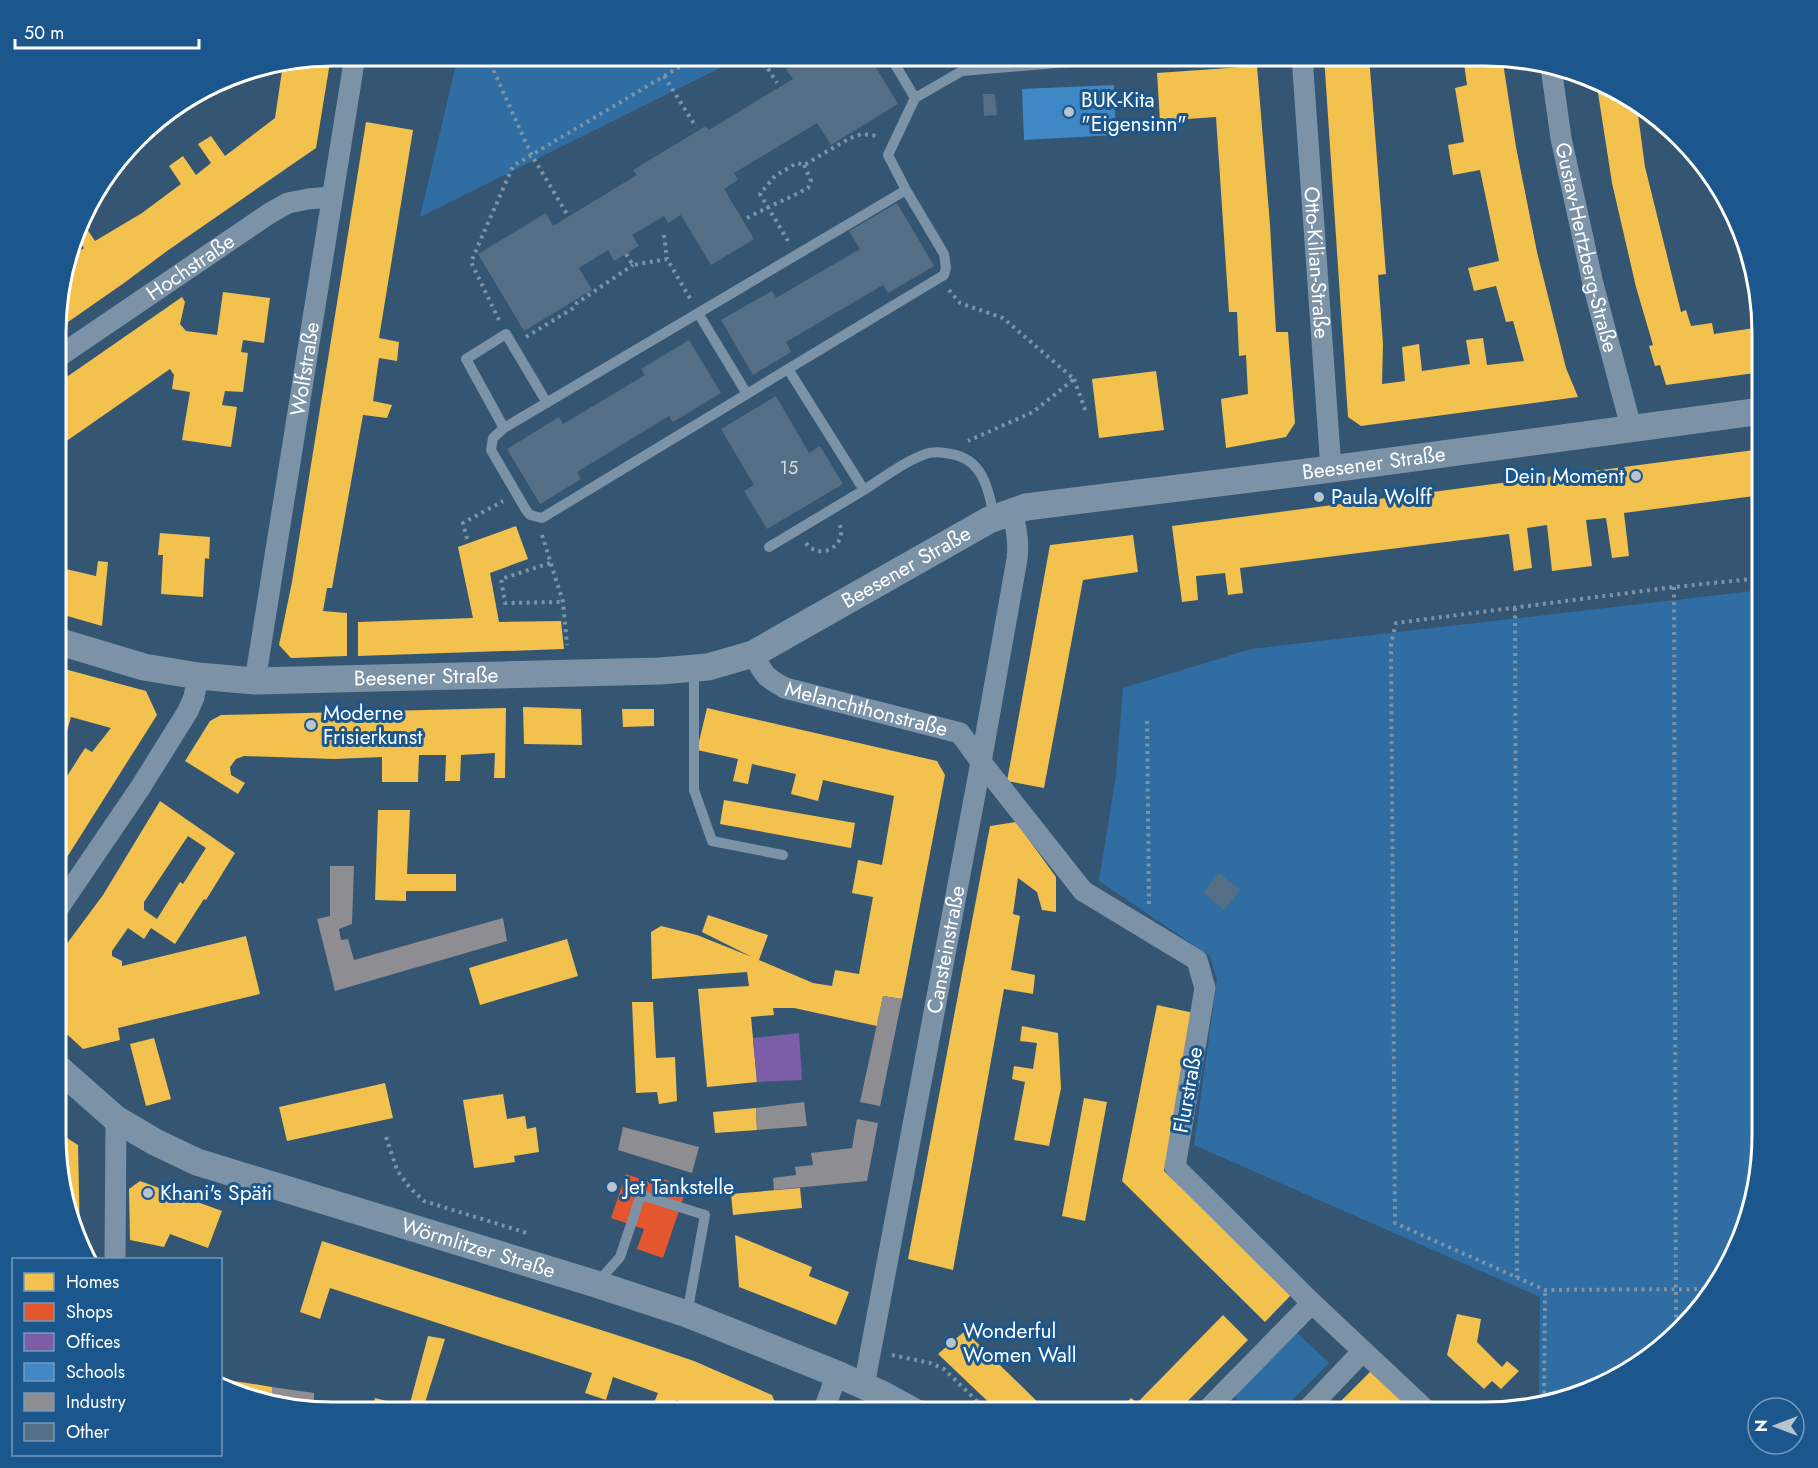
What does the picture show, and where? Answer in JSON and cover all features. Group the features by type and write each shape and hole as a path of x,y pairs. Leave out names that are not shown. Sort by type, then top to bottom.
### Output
{"street":[{"name":"Wolfstraße","path":"255,681 353,66"},
{"name":"Otto-Kilian-Straße","path":"1303,66 1331,469"},
{"name":"Gustav-Hertzberg-Straße","path":"1552,75 1561,138 1593,284 1631,427"},
{"name":"Hochstraße","path":"66,352 279,208 288,203 332,197"},
{"name":"Beesener Straße","path":"66,643 144,667 198,676 255,681 660,671 694,668 721,664 753,654 1003,515 1026,507 1331,469 1752,412"},
{"name":"Cansteinstraße","path":"864,1386 981,762 1018,549 1017,534 1003,515"},
{"name":"Melanchthonstraße","path":"753,654 767,678 785,688 960,733 981,762"},
{"path":"66,897 140,788 188,711 194,697 198,676"},
{"name":"Flurstraße","path":"981,762 1083,891 1197,960 1205,988 1176,1167 1312,1303 1417,1402"},
{"name":"Wörmlitzer Straße","path":"66,1075 116,1119 155,1142 197,1162 687,1314 837,1374 897,1402"},
{"path":"115,1258 116,1119"},
{"path":"1215,1402 1312,1303"},
{"path":"1315,1402 1363,1351"},
{"path":"827,1402 837,1374"}],"lane":[{"path":"896,66 915,98"},
{"path":"906,190 504,428 493,438 491,450 530,515 542,518 548,515 944,275 946,268 944,254 888,155 915,98 962,70 1013,66"},
{"path":"698,313 747,394"},
{"path":"504,428 466,359 506,334 547,403"},
{"path":"788,369 864,490"},
{"path":"769,547 921,455 936,452 955,455 972,464 986,483 990,495 1003,515"},
{"path":"694,668 694,790 712,841 783,855"},
{"path":"596,1284 620,1257 641,1195 705,1215 687,1314"}],"path":[{"path":"492,66 531,154 567,214"},
{"path":"506,334 471,262 513,166 681,66"},
{"path":"767,66 777,83"},
{"path":"664,76 696,128"},
{"path":"796,255 760,194 775,176 797,163 804,165 850,138 862,134 896,139"},
{"path":"747,218 768,207 782,203 808,188 811,181 804,165"},
{"path":"664,235 666,259 698,313"},
{"path":"626,254 633,265"},
{"path":"513,346 575,308 577,303 633,265 666,259"},
{"path":"939,279 960,303 1003,318 1074,379 1086,411"},
{"path":"955,455 966,441 1033,412 1074,379"},
{"path":"467,539 462,523 517,494"},
{"path":"797,530 809,547 816,551 824,552 832,549 841,536 841,527 831,510"},
{"path":"536,517 563,602 567,645"},
{"path":"550,562 501,579 505,603 563,602"},
{"path":"1703,1289 1545,1290 1395,1223 1391,644 1395,623 1752,579"},
{"path":"1674,587 1676,1322"},
{"path":"1515,608 1517,1277"},
{"path":"1147,721 1148,892 1151,933"},
{"path":"386,1137 397,1170 410,1188 424,1201 527,1233"},
{"path":"1544,1395 1545,1290"},
{"path":"871,1351 930,1363 944,1369 978,1402"}],"shaded area":[{"path":"456,66 724,66 420,217"},
{"path":"1752,591 1752,1135 1747,1187 1732,1237 1707,1283 1686,1311 1647,1347 1587,1382 1539,1397 1540,1297 1194,1145 1217,980 1210,956 1099,881 1116,775 1123,688 1251,649"},
{"path":"1295,1331 1329,1363 1290,1402 1280,1402 1280,1400 1278,1402 1237,1402 1236,1391"}],"building: Homes":[{"path":"329,66 316,148 67,323 71,281 79,252 84,248 81,244 87,229 95,241 142,213 181,184 169,166 183,156 196,175 211,163 198,144 211,136 225,156 275,118 282,71"},
{"path":"1257,66 1276,332 1288,332 1295,423 1286,437 1226,448 1221,399 1248,394 1246,355 1239,356 1237,312 1229,312 1216,117 1160,121 1157,73"},
{"path":"1325,66 1370,66 1386,274 1378,275 1383,344 1382,384 1405,381 1402,347 1419,344 1422,371 1470,364 1466,340 1483,338 1487,365 1524,361 1513,321 1506,322 1496,286 1474,291 1468,268 1499,261 1480,170 1453,175 1448,145 1464,142 1455,88 1467,85 1464,66 1504,67 1516,147 1537,252 1566,368 1578,397 1361,426 1348,417"},
{"path":"1598,91 1638,115 1645,167 1681,312 1686,310 1691,326 1712,323 1714,334 1752,328 1752,373 1666,385 1660,365 1655,366 1649,346 1653,345 1636,287 1612,183"},
{"path":"366,122 413,130 379,338 399,342 397,361 379,358 373,401 392,405 387,418 363,415 332,588 327,588 323,611 347,613 347,656 291,658 279,645 292,582"},
{"path":"223,292 270,298 264,343 243,340 241,352 248,353 243,392 225,391 222,405 237,407 231,447 182,440 190,392 172,389 174,375 170,369 66,441 66,377 182,297 185,302 180,324 186,331 217,335"},
{"path":"1156,371 1164,430 1099,438 1092,379"},
{"path":"1752,450 1752,496 1624,513 1629,556 1612,558 1606,518 1586,520 1592,566 1552,571 1547,525 1527,528 1532,568 1514,571 1509,534 1240,568 1243,593 1228,595 1225,573 1196,576 1198,600 1182,602 1172,526"},
{"path":"516,526 528,559 490,573 499,622 561,621 564,649 358,656 358,622 473,618 458,547"},
{"path":"160,533 210,537 209,559 205,558 203,597 161,594 163,555 158,555"},
{"path":"1133,535 1138,572 1083,580 1044,788 1007,781 1050,545"},
{"path":"98,561 108,562 102,626 66,616 66,569 96,576"},
{"path":"66,669 146,691 157,715 66,859 66,778 85,748 92,752 111,728 71,717 66,734"},
{"path":"523,707 581,709 582,745 524,744"},
{"path":"506,708 505,778 494,778 495,753 461,755 460,781 445,781 446,755 419,755 418,782 382,782 382,757 334,759 244,756 236,759 230,767 231,775 245,783 238,794 185,761 210,721 221,715"},
{"path":"707,708 937,761 945,775 902,999 883,996 877,1026 794,1008 773,1008 774,1015 751,1017 757,1082 707,1087 698,989 749,986 747,972 652,979 651,932 661,926 697,935 752,957 702,932 708,915 768,935 759,960 813,983 832,986 835,970 859,974 873,897 852,893 858,860 882,865 894,796 823,780 818,801 791,794 796,774 752,764 748,784 733,781 738,759 697,750"},
{"path":"622,709 654,709 654,726 623,727"},
{"path":"724,800 855,823 851,848 720,824"},
{"path":"160,801 235,853 175,944 151,928 144,939 128,928 112,951 112,956 122,961 122,966 246,936 260,994 118,1028 120,1040 83,1049 66,1033 66,945 103,895","holes":["188,836 206,848 183,884 180,882 157,919 144,910 144,902"]},
{"path":"378,810 410,810 407,874 456,874 456,891 406,891 406,901 375,900"},
{"path":"1016,822 1056,877 1056,912 1042,910 1037,892 1018,878 1013,914 1020,916 1011,970 1035,975 1033,994 1004,989 953,1270 908,1259 990,826"},
{"path":"567,939 578,976 480,1005 469,968"},
{"path":"632,1002 653,1002 656,1058 675,1057 677,1101 659,1104 657,1092 636,1093"},
{"path":"1157,1005 1194,1013 1164,1171 1292,1294 1265,1322 1122,1181"},
{"path":"1022,1026 1058,1033 1061,1088 1049,1146 1014,1140 1025,1082 1012,1079 1014,1066 1033,1069 1037,1043 1020,1041"},
{"path":"154,1038 171,1099 146,1106 130,1044"},
{"path":"385,1083 393,1118 287,1141 279,1107"},
{"path":"503,1094 507,1119 525,1116 527,1129 536,1127 539,1152 514,1156 515,1162 474,1168 463,1100"},
{"path":"1084,1098 1107,1102 1085,1221 1062,1216"},
{"path":"756,1108 757,1130 715,1133 713,1112"},
{"path":"66,1137 78,1145 80,1220 68,1170"},
{"path":"140,1181 222,1211 208,1248 170,1234 164,1247 130,1240 129,1189"},
{"path":"800,1188 802,1208 733,1215 731,1194"},
{"path":"735,1235 812,1267 809,1276 849,1292 836,1325 739,1287"},
{"path":"322,1241 694,1361 772,1395 775,1402 681,1402 676,1400 675,1402 654,1402 658,1393 613,1377 606,1400 585,1393 592,1373 330,1288 320,1319 300,1312"},
{"path":"1457,1314 1481,1319 1477,1342 1502,1367 1507,1361 1519,1371 1501,1389 1492,1381 1484,1389 1447,1355"},
{"path":"1223,1315 1248,1340 1187,1402 1138,1402"},
{"path":"965,1331 1038,1402 988,1402 938,1354"},
{"path":"428,1336 445,1339 425,1402 410,1402"},
{"path":"1371,1371 1404,1402 1340,1402"},
{"path":"226,1380 272,1387 272,1395"},
{"path":"375,1398 390,1402 374,1402"}],"building: Shops":[{"path":"626,1174 658,1185 660,1178 687,1187 663,1258 637,1249 644,1229 611,1218"}],"building: Offices":[{"path":"799,1033 802,1080 757,1082 753,1038"}],"building: Schools":[{"name":"BUK-Kita \"Eigensinn\"","path":"1114,85 1116,135 1024,140 1022,89"}],"building: Industry":[{"path":"330,866 354,866 352,924 339,929 341,940 348,939 354,960 503,918 507,941 335,991 317,919 330,916"},
{"path":"883,996 902,999 880,1106 860,1102"},
{"path":"804,1102 807,1126 757,1130 756,1108"},
{"path":"857,1119 878,1123 867,1181 774,1190 773,1178 796,1175 795,1167 813,1165 811,1153 852,1148"},
{"path":"623,1127 699,1147 692,1173 618,1150"},
{"path":"272,1387 314,1393 314,1401 298,1400 272,1395"}],"building: Other":[{"path":"791,66 875,66 898,104 831,145 817,123 734,173 738,180 724,189 754,239 711,265 681,215 668,223 664,216 632,235 639,246 614,261 608,250 579,268 592,290 524,331 478,254 546,213 553,226 637,175 633,170 706,126 709,130 793,79 786,69"},
{"path":"983,94 995,94 997,115 984,116"},
{"path":"897,203 934,266 888,293 883,285 786,342 791,352 753,375 721,320 772,291 776,298 860,249 849,231"},
{"path":"689,340 721,393 673,422 669,416 577,472 581,479 540,504 507,449 559,417 563,424 645,375 641,369"},
{"path":"776,396 809,453 820,446 843,484 767,529 744,491 754,485 721,429"},
{"path":"1219,873 1240,890 1224,910 1203,893"}],"tram line":[{"path":"66,638 155,663 255,674 699,663 740,652 983,516 1022,501 1752,403"},
{"path":"66,650 155,675 197,682 246,686 600,680 676,677 723,672 756,660 985,535 1026,520 1752,419"}],"place":[{"name":"BUK-Kita \"Eigensinn\"","path":"1069,112"},
{"name":"Dein Moment","path":"1636,476"},
{"name":"Paula Wolff","path":"1319,497"},
{"name":"Moderne Frisierkunst","path":"311,725"},
{"name":"Jet Tankstelle","path":"612,1187"},
{"name":"Khani's Späti","path":"148,1193"},
{"name":"Wonderful Women Wall","path":"951,1343"}]}
